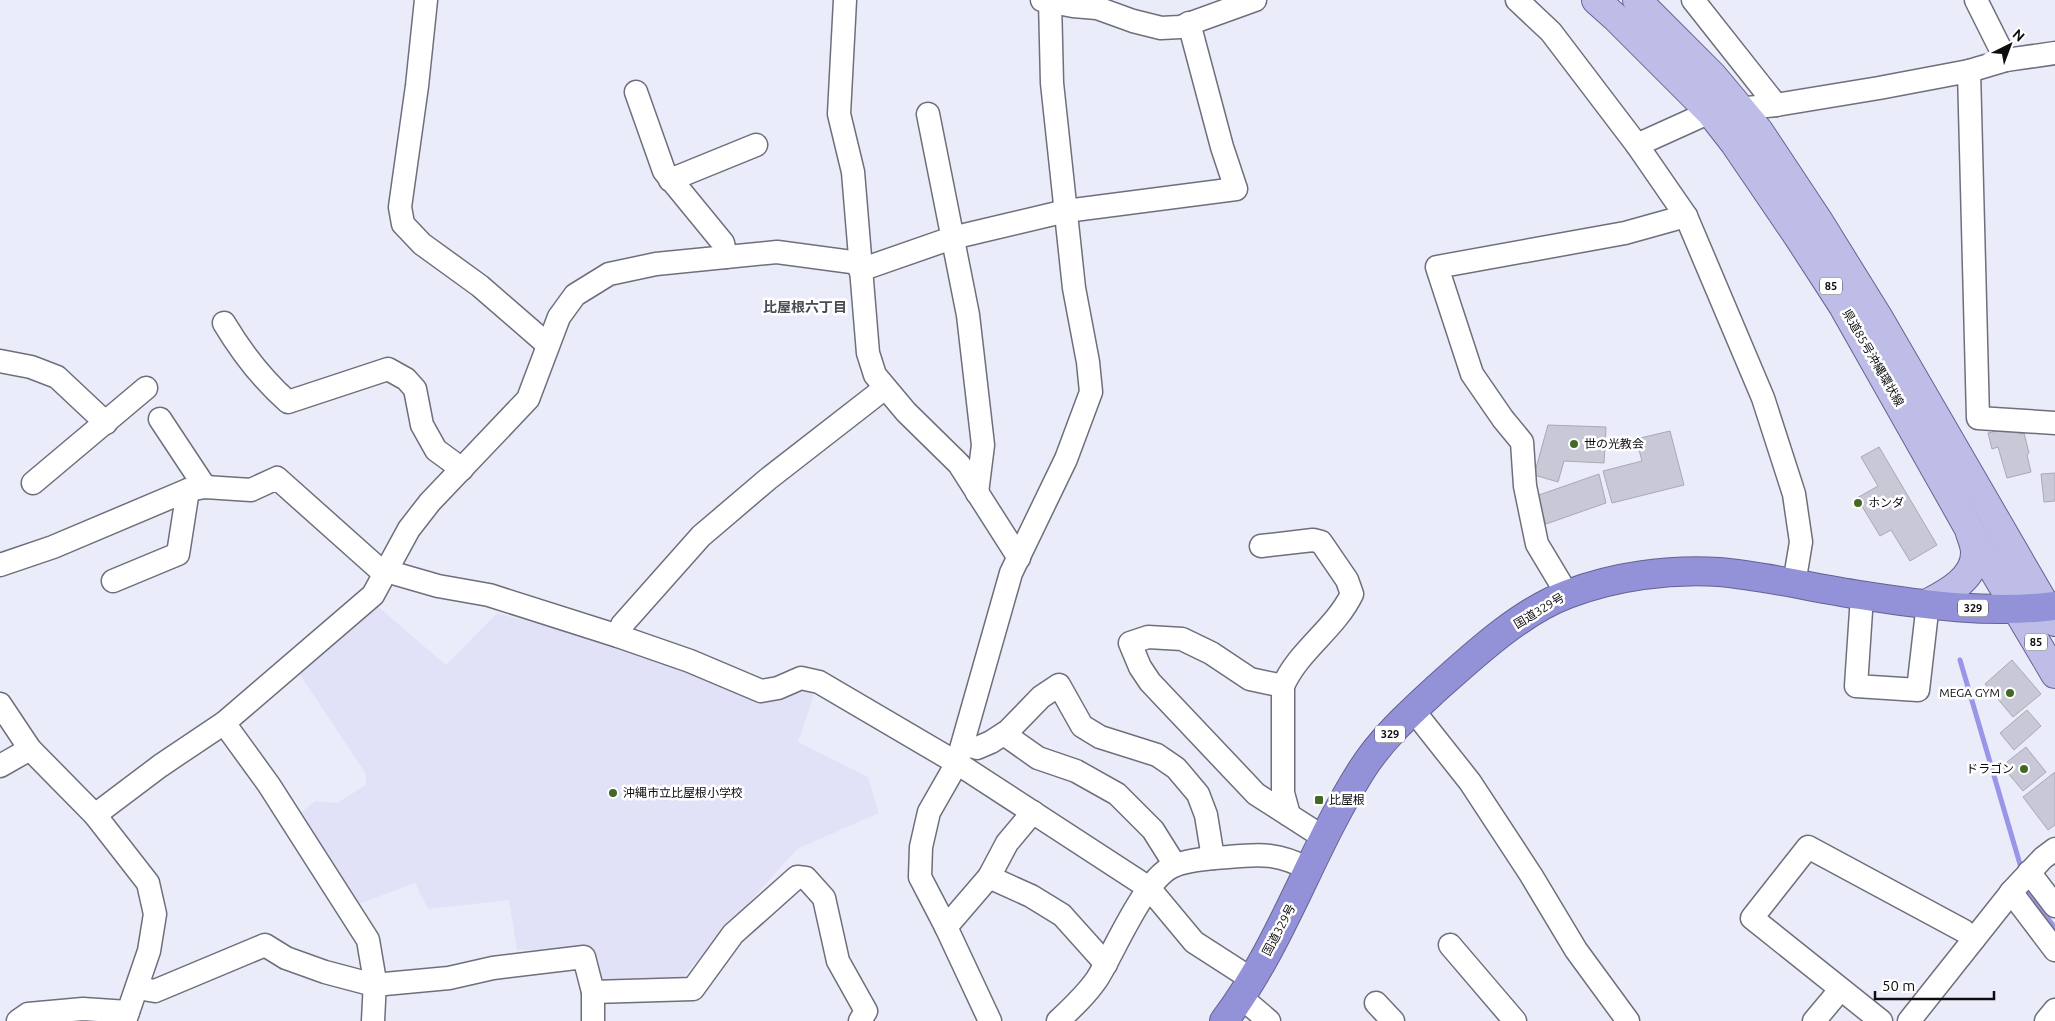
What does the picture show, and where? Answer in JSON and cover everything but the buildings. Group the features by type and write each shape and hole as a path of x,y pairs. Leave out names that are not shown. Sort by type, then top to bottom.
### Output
{"highway":[{"name":"国道329号","path":"1224,1021 1247,989 1291,910 1323,838 1362,769 1386,738 1413,710 1494,639 1535,611 1567,594 1619,579 1670,572 1726,573 1862,596 1928,604 2052,612"}],"main road":[{"name":"県道85号沖縄環状線","path":"1596,0 1615,16 1710,112 1735,144 1843,306 1969,529 2055,674"},
{"name":"県道85号沖縄環状線","path":"1637,0 1714,76 1759,131 1818,220 1880,320 2052,612"},
{"path":"1928,604 1944,594 1967,575 1973,563 1975,552 1969,529"}],"street":[{"path":"426,0 417,86 400,207 402,224 422,244 480,286 548,345"},
{"path":"845,0 839,114 853,172 868,353 875,375 885,388 906,412 959,464 1019,558"},
{"path":"990,1021 946,927 920,877 921,847 929,812 960,753 1012,573 1066,460 1091,392 1088,362 1074,288 1052,83 1048,1 1097,8 1133,21 1161,28 1180,27 1255,0"},
{"path":"1517,0 1551,32 1637,145 1686,216 1763,398 1794,494 1801,542 1794,584"},
{"path":"1693,0 1776,105"},
{"path":"1976,0 2006,60"},
{"path":"95,815 160,766 224,723 372,595 409,529 430,502 528,399 559,317 575,295 609,274 656,264 777,252 860,267 952,238 1066,211 1236,188 1222,147 1189,23"},
{"path":"1637,145 1710,112 1776,105 1969,71 2006,60 2055,53"},
{"path":"1969,71 1978,418 2055,424"},
{"path":"636,92 664,171 723,243 726,257"},
{"path":"928,114 968,315 982,445 977,493"},
{"path":"670,180 756,145"},
{"path":"1567,594 1536,544 1525,486 1522,442 1503,419 1472,374 1437,267 1625,233 1686,216"},
{"path":"224,323 242,352 268,385 288,402 388,368 406,379 415,389 422,425 436,450 462,469"},
{"path":"0,361 31,367 57,377 106,423"},
{"path":"33,483 146,388"},
{"path":"618,636 622,625 701,536 768,479 885,388"},
{"path":"113,581 178,554 197,488 160,419"},
{"path":"0,565 53,547 197,488 251,490 277,478 379,569 438,586 489,596 618,636 690,661 761,691 778,688 801,678 819,682 960,753 1033,812 1149,888 1194,942 1247,989 1269,1021"},
{"path":"1261,546 1313,540 1322,542 1347,580 1352,594 1337,617 1288,673 1283,686 1283,794 1289,815"},
{"path":"1862,596 1856,686 1918,690 1928,604"},
{"path":"1283,686 1250,679 1211,653 1182,640 1148,637 1130,643 1140,667 1161,694 1256,794 1323,838"},
{"path":"960,753 991,742 1004,734 1041,697 1059,685 1082,726 1100,737 1157,755 1176,768 1198,794 1206,815 1213,858"},
{"path":"0,704 30,749 95,815 148,883 155,914 149,951 127,1017 82,1009 28,1014 18,1021"},
{"path":"1413,710 1470,782 1531,875 1576,950 1628,1021"},
{"path":"224,723 268,784 368,940 374,985 373,1021"},
{"path":"1004,734 1038,758 1076,771 1117,794 1153,830 1175,865"},
{"path":"0,766 30,749"},
{"path":"946,927 989,877 1007,843 1033,812"},
{"path":"1880,1021 1752,918 1808,847 1964,931 1974,939"},
{"path":"1909,1021 2012,891 2029,872 2055,849"},
{"path":"1058,1021 1074,1007 1096,980 1149,888 1162,873 1175,865 1213,858 1264,854 1294,861 1309,868"},
{"path":"2029,872 2055,906"},
{"path":"593,992 693,989 733,934 797,877 806,878 824,898 838,960 866,1012 860,1021"},
{"path":"989,877 1031,896 1062,915 1106,964"},
{"path":"2012,891 2055,950"},
{"path":"137,988 155,991 265,945 286,958 324,972 374,985 449,978 493,968 584,957 593,992 593,1021"},
{"path":"1450,945 1515,1021"},
{"path":"1814,1021 1840,990"},
{"path":"1376,1003 1394,1021"},
{"path":"2046,1021 2055,1010"}],"shaded area":[{"name":"沖縄市立比屋根小学校","path":"375,604 446,665 497,613 593,639 766,701 805,689 814,695 798,742 868,777 879,813 797,849 681,979 602,984 591,949 517,950 509,900 428,909 415,883 356,905 297,816 315,801 337,803 366,785 366,774 297,670"}],"waterway":[{"path":"1960,660 2022,871"},
{"path":"2026,884 2028,892 2055,928"}],"place":[{"name":"世の光教会","path":"1574,444"},
{"name":"ホンダ","path":"1858,503"},
{"name":"MEGA GYM","path":"2010,693"},
{"name":"ドラゴン","path":"2024,769"},
{"name":"沖縄市立比屋根小学校","path":"613,793"},
{"name":"比屋根","path":"1319,800"}],"district":[{"name":"比屋根六丁目","path":"805,307"}]}
